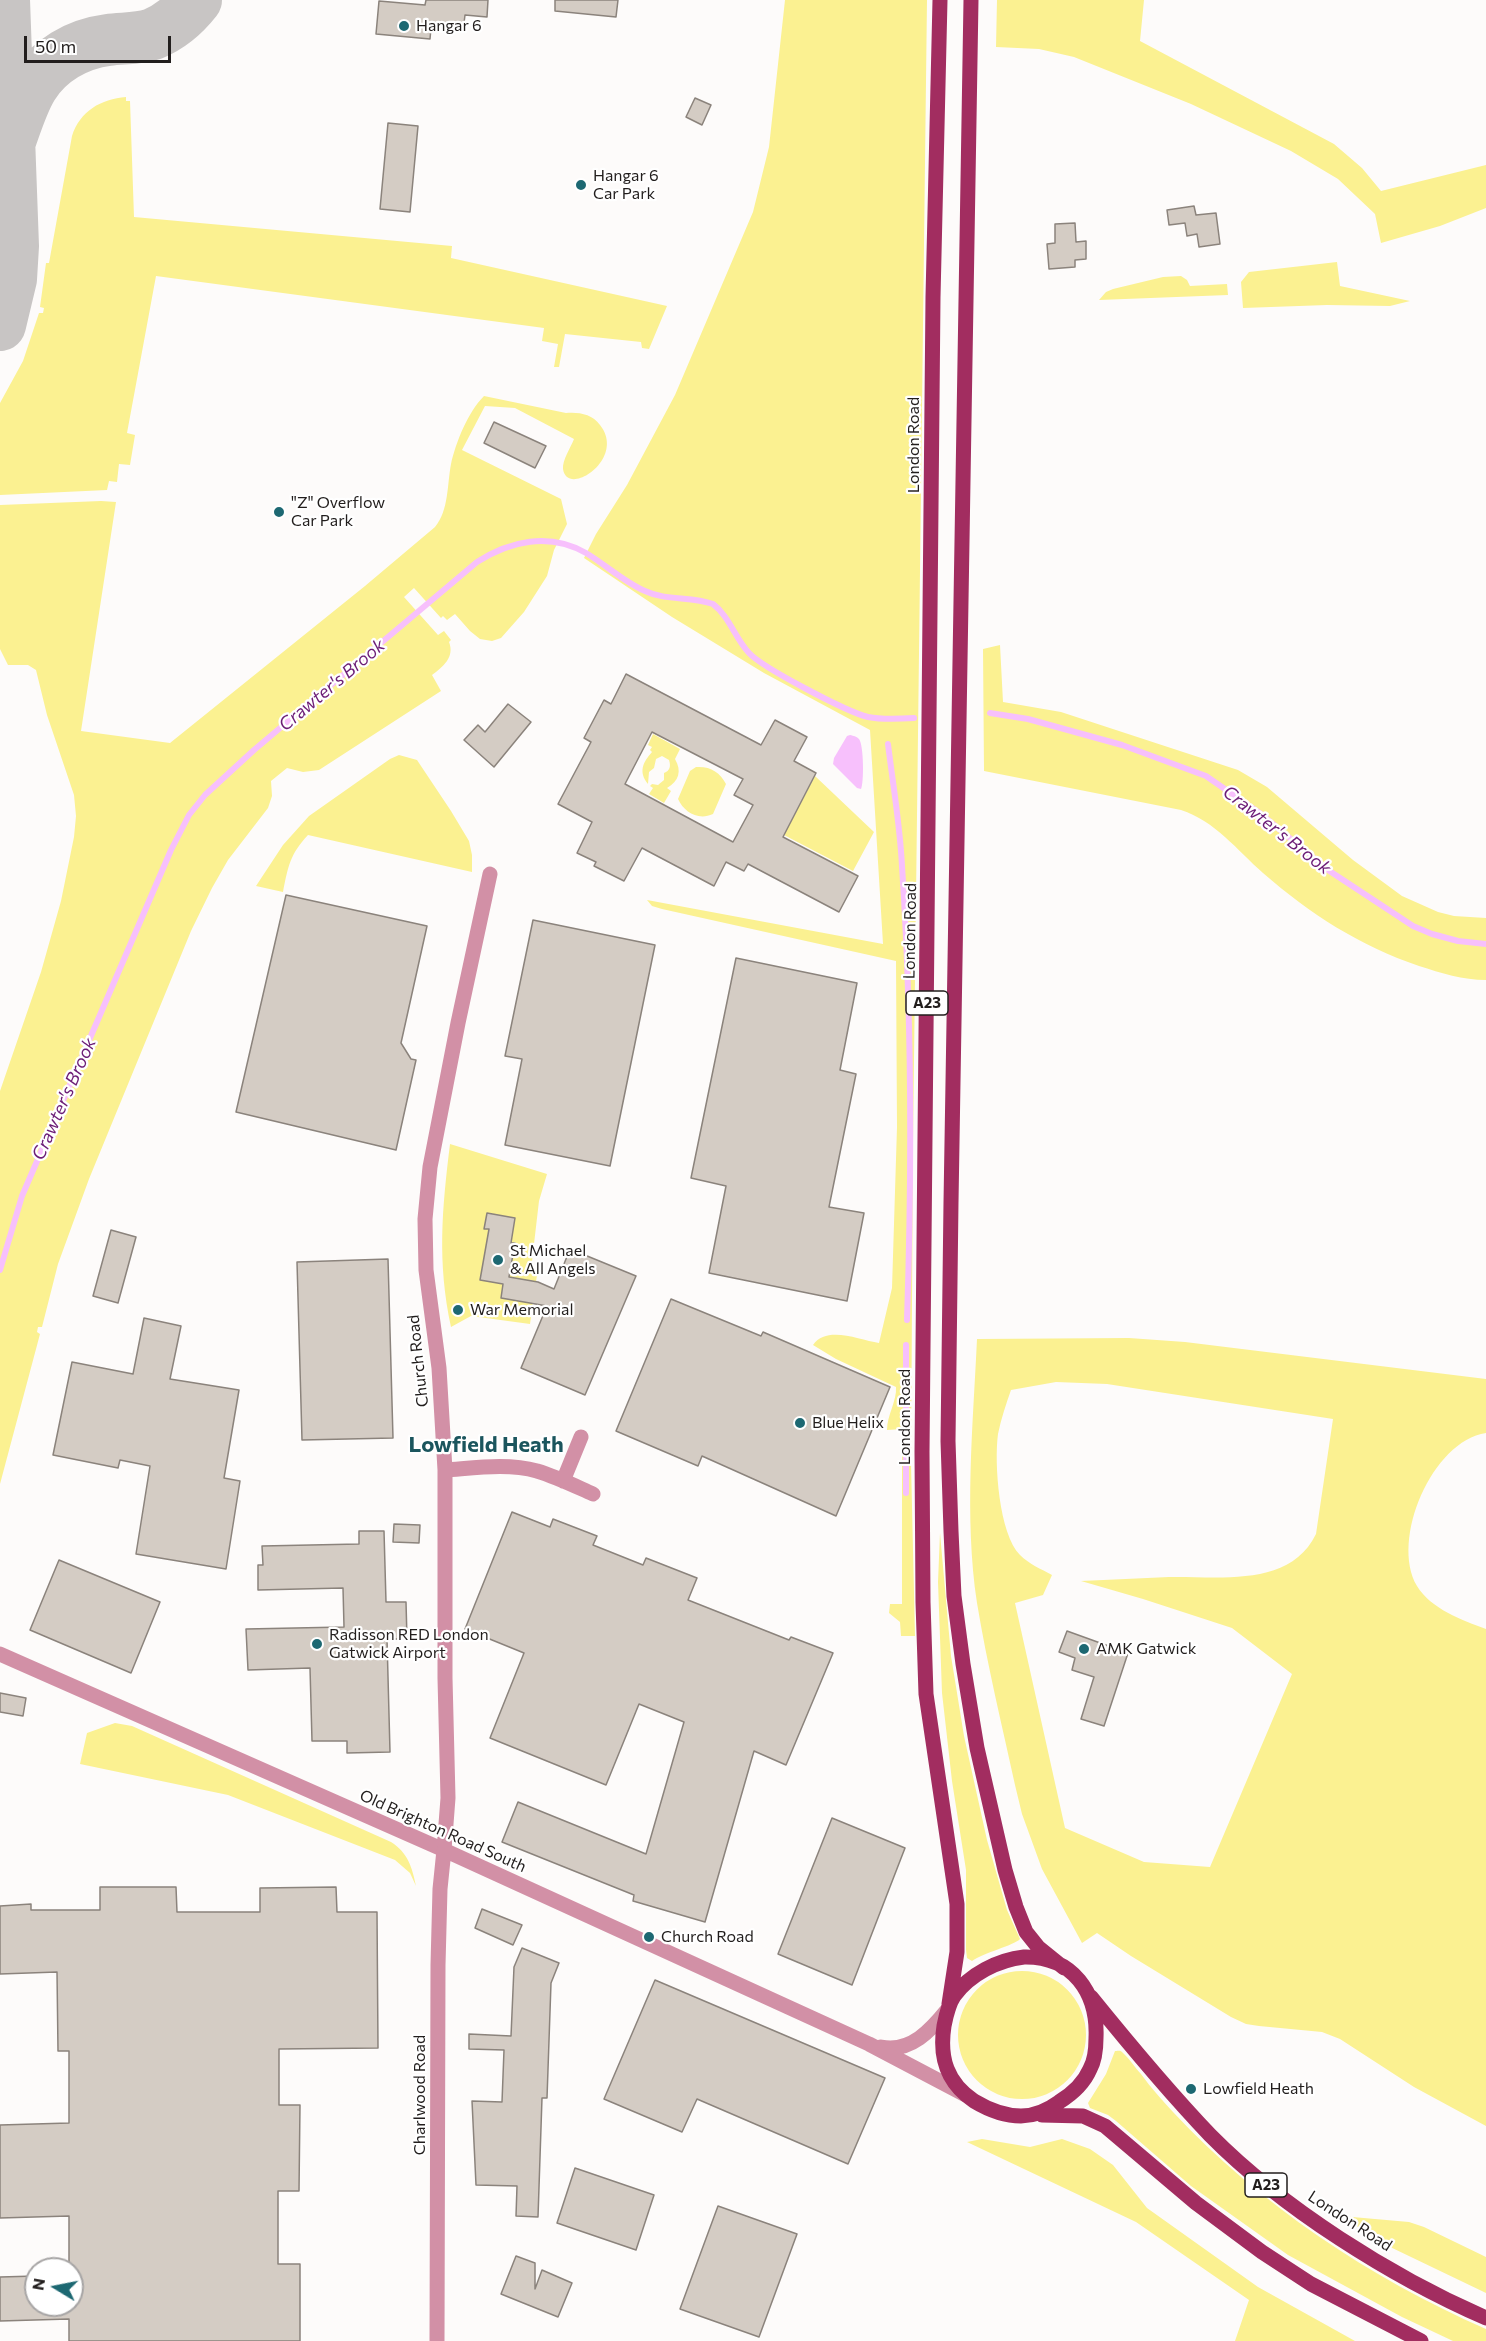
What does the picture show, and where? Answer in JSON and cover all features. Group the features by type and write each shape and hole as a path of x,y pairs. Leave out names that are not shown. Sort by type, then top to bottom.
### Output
{"main road":[{"name":"London Road","path":"940,0 933,309 929,903 923,1204 923,1556 926,1694 957,1904 957,1952 949,2006"},
{"name":"A23","path":"971,0 948,1441 954,1596 977,1748 1005,1870 1026,1932 1038,1947 1064,1968"},
{"path":"1034,2115 1052,2107 1072,2093 1091,2068 1096,2050 1096,2028 1095,2010 1080,1982 1064,1968 1048,1960 1032,1957 999,1963 982,1972 964,1986 949,2006 942,2041 943,2059 951,2079 968,2097 1003,2114 1034,2115 1059,2114 1083,2116 1105,2126 1196,2203 1262,2252 1320,2288 1421,2341"},
{"name":"London Road","path":"1090,1997 1156,2077 1203,2127 1291,2205 1391,2269 1486,2318"}],"street":[{"name":"Church Road","path":"444,1850 448,1798 445,1678 445,1470 439,1368 426,1262 426,1200 430,1167 458,1023 490,874"},
{"path":"563,1481 581,1437"},
{"path":"445,1470 515,1467 538,1472 593,1494"},
{"name":"Old Brighton Road South","path":"0,1654 444,1850 869,2044 968,2097"},
{"name":"Charlwood Road","path":"437,2341 439,1943 440,1882 444,1850"},
{"name":"Old Brighton Road South","path":"869,2044 889,2049 909,2045 929,2031 949,2006"}],"shaded area":[{"path":"785,0 927,0 913,1142 911,1463 915,1636 901,1636 900,1622 889,1613 890,1604 902,1604 902,1429 887,1430 896,1387 836,1359 813,1345 819,1339 835,1335 879,1343 892,1288 897,1127 896,961 662,909 652,906 647,900 883,944 870,730 764,673 672,617 584,558 596,534 627,485 675,395 753,212 769,147"},
{"path":"997,0 1144,0 1140,41 1334,144 1362,168 1381,191 1486,165 1486,208 1440,226 1381,243 1375,214 1338,179 1291,151 1191,104 1074,57 1039,49 996,47"},
{"path":"126,97 126,101 130,101 134,217 452,246 451,258 667,306 649,349 642,348 641,342 565,334 559,367 554,367 558,344 542,341 544,328 156,276 127,433 135,435 130,465 119,464 117,482 109,481 107,490 0,495 0,403 23,361 39,313 43,313 44,308 40,307 46,263 49,263 72,136 86,113 108,100"},
{"path":"1337,262 1340,286 1410,301 1390,306 1327,305 1243,308 1241,282 1249,272"},
{"path":"1181,276 1190,286 1227,284 1228,295 1099,300 1106,292 1113,289 1163,277"},
{"path":"484,396 589,416 597,421 606,438 606,450 601,462 584,477 574,479 567,477 563,465 574,439 515,408 485,406 462,450 561,499 567,524 554,550 547,576 524,612 501,638 492,641 480,639 455,614 447,620 443,616 441,618 414,588 404,597 438,635 444,631 451,640 449,657 444,665 432,675 441,691 319,770 303,772 287,768 271,781 272,796 268,808 228,860 191,931 89,1179 58,1264 42,1327 38,1327 37,1332 40,1334 0,1484 0,1091 41,972 61,901 76,816 74,795 47,715 36,670 28,665 8,665 0,649 0,505 116,502 81,731 170,743 435,527 443,513 451,464 459,437 473,410"},
{"path":"1000,645 1003,702 1061,712 1238,770 1267,787 1353,860 1402,896 1438,912 1454,916 1486,918 1486,980 1444,974 1397,958 1356,939 1317,915 1281,888 1215,829 1181,810 984,771 983,649"},
{"path":"653,734 680,749 675,759 679,772 674,782 667,788 671,791 664,803 649,794 653,788 650,786 652,784 658,785 664,780 664,773 670,768 669,760 662,756 656,759 654,768 649,772 648,784 642,771 644,763 652,752 650,750 652,747 648,745"},
{"path":"847,736 857,737 861,743 863,780 861,789 857,788 833,764 834,758"},
{"path":"399,755 417,760 451,811 469,841 472,872 308,835 297,848 291,861 283,892 256,886 283,845 309,816"},
{"path":"696,767 714,771 726,784 713,814 707,816 692,814 678,799 690,771"},
{"path":"815,776 874,832 853,871 784,835"},
{"path":"450,1144 547,1174 539,1201 532,1261 537,1275 530,1324 471,1316 451,1327 442,1258"},
{"path":"1129,1338 1185,1342 1486,1379 1486,1433 1466,1440 1449,1454 1433,1473 1421,1495 1413,1519 1409,1544 1410,1567 1417,1586 1423,1594 1448,1613 1486,1629 1486,2126 1414,2087 1340,2039 1322,2032 1246,2024 1131,1956 1097,1933 1082,1943 1042,1869 1022,1814 977,1603 970,1504 977,1339","holes":["1056,1382 1107,1384 1333,1419 1316,1534 1304,1551 1289,1563 1271,1571 1231,1577 1081,1581 1232,1628 1292,1674 1210,1867 1144,1862 1065,1828 1015,1603 1043,1595 1052,1575 1031,1564 1020,1555 1007,1531 1003,1515 998,1479 997,1447 998,1434 1011,1390"]},
{"path":"940,1533 951,1656 964,1736 987,1840 1007,1910 1020,1939 972,1961 967,1958 966,1950 966,1870 952,1781 942,1693 938,1582"},
{"path":"115,1723 132,1726 391,1842 402,1851 408,1861 416,1886 410,1873 395,1860 228,1795 80,1764 87,1733"},
{"path":"1022,1971 1046,1976 1067,1990 1081,2011 1086,2035 1081,2059 1067,2080 1046,2094 1022,2099 998,2094 977,2080 963,2059 958,2035 963,2011 977,1990 998,1976"},
{"path":"1115,2051 1126,2055 1165,2103 1207,2146 1280,2208 1319,2236 1400,2287 1486,2329 1486,2341 1453,2341 1402,2317 1288,2255 1191,2186 1108,2115 1090,2108 1088,2103 1106,2074"},
{"path":"982,2139 1030,2147 1062,2139 1090,2149 1113,2165 1147,2208 1258,2287 1355,2341 1235,2341 1249,2300 1136,2222 967,2142"},
{"path":"1341,2216 1409,2222 1486,2257 1486,2293 1386,2245"}],"building":[{"name":"Hangar 6","path":"426,0 488,0 487,17 465,15 463,31 431,28 430,39 376,34 379,1 425,5"},
{"path":"555,0 618,0 616,17 555,11"},
{"path":"695,98 711,105 702,125 686,117"},
{"path":"388,123 418,126 410,212 380,209"},
{"path":"1194,206 1196,215 1216,213 1220,244 1199,247 1197,234 1187,236 1185,223 1169,225 1167,210"},
{"path":"1075,223 1076,242 1086,241 1086,259 1075,260 1075,267 1049,269 1047,244 1055,243 1055,224"},
{"path":"494,422 546,446 535,468 484,443"},
{"path":"626,674 761,745 775,720 807,737 794,761 816,773 783,837 858,876 839,912 748,864 744,871 726,862 714,886 642,848 624,881 594,866 596,862 577,853 592,822 558,804 591,742 584,738 604,700 611,704","holes":["652,732 743,779 734,795 753,805 733,842 625,784"]},
{"path":"508,704 531,722 494,767 464,740 478,725 485,732"},
{"path":"286,895 427,926 401,1043 411,1059 416,1060 396,1150 236,1112"},
{"path":"533,920 655,945 610,1166 505,1145 522,1059 505,1056"},
{"path":"736,958 857,983 840,1070 856,1074 829,1207 864,1213 847,1301 709,1273 726,1186 691,1178"},
{"path":"487,1213 515,1218 511,1243 515,1243 509,1277 538,1282 554,1289 570,1249 636,1276 585,1395 521,1368 547,1306 501,1298 503,1284 480,1280 489,1229 484,1229"},
{"path":"111,1230 136,1237 118,1303 93,1296"},
{"path":"388,1259 393,1438 302,1440 297,1262"},
{"path":"671,1299 761,1336 763,1332 890,1387 836,1516 702,1456 698,1466 616,1431"},
{"path":"144,1318 181,1326 170,1379 239,1390 224,1478 240,1481 226,1569 136,1554 150,1466 120,1460 118,1468 53,1455 72,1362 133,1374"},
{"path":"512,1512 550,1527 553,1519 597,1536 593,1545 643,1565 646,1558 697,1578 688,1600 789,1640 791,1637 833,1653 786,1765 754,1751 705,1922 633,1901 634,1895 502,1842 518,1802 646,1854 684,1722 639,1704 606,1785 490,1738 524,1653 465,1629"},
{"path":"394,1524 420,1525 419,1543 393,1542"},
{"name":"Radisson RED London Gatwick Airport","path":"359,1531 384,1531 386,1602 406,1602 407,1639 387,1639 390,1752 347,1753 347,1741 312,1741 310,1668 248,1670 246,1629 344,1627 343,1588 258,1590 258,1565 263,1565 262,1546 359,1544"},
{"path":"59,1560 160,1602 131,1673 30,1630"},
{"path":"1067,1631 1128,1653 1104,1726 1081,1719 1094,1677 1072,1670 1075,1658 1059,1652"},
{"path":"0,1693 26,1698 23,1716 0,1712"},
{"path":"832,1818 905,1848 852,1985 778,1954"},
{"path":"100,1887 176,1887 177,1912 260,1912 260,1888 336,1887 337,1912 377,1912 378,2048 279,2049 279,2105 300,2105 299,2191 278,2191 278,2264 300,2264 300,2341 69,2341 69,2319 0,2321 0,2277 24,2276 24,2317 84,2317 84,2257 69,2257 69,2216 0,2218 0,2125 69,2123 69,2051 58,2051 57,1972 0,1974 0,1906 31,1904 31,1910 100,1910"},
{"path":"482,1909 522,1925 513,1945 475,1928"},
{"path":"522,1948 559,1963 551,1983 547,2098 542,2098 538,2217 516,2216 517,2186 476,2185 472,2101 502,2102 504,2050 469,2049 469,2034 511,2036 514,1967"},
{"path":"655,1980 885,2078 848,2164 697,2099 682,2132 604,2099"},
{"path":"575,2168 654,2195 636,2250 557,2223"},
{"path":"718,2206 797,2234 759,2337 680,2309"},
{"path":"516,2256 535,2263 535,2289 542,2270 572,2283 558,2317 501,2294"}],"waterway":[{"name":"Crawter's Brook","path":"0,1270 22,1196 171,850 189,815 205,795 254,750 477,562 516,544 544,541 572,546 645,591 661,596 713,604 719,609 749,653 757,660 825,699 868,717 914,718"},
{"name":"Crawter's Brook","path":"990,713 1028,719 1122,745 1206,776 1261,814 1328,870 1413,926 1458,941 1486,944"},
{"path":"888,744 901,851 908,979 910,1207 907,1320"},
{"path":"906,1345 906,1493"}],"taxiway":[{"path":"0,325 11,279 13,246 4,0"},
{"path":"11,138 32,87 55,61 85,45 153,34 177,20 196,0"}],"place":[{"name":"Hangar 6","path":"404,26"},
{"name":"Hangar 6 Car Park","path":"581,185"},
{"name":"\"Z\" Overflow Car Park","path":"279,512"},
{"name":"St Michael & All Angels","path":"498,1260"},
{"name":"War Memorial","path":"458,1310"},
{"name":"Blue Helix","path":"800,1423"},
{"name":"Radisson RED London Gatwick Airport","path":"317,1644"},
{"name":"AMK Gatwick","path":"1084,1649"},
{"name":"Church Road","path":"649,1937"},
{"name":"Lowfield Heath","path":"1191,2089"}],"district":[{"name":"Lowfield Heath","path":"486,1445"}]}
